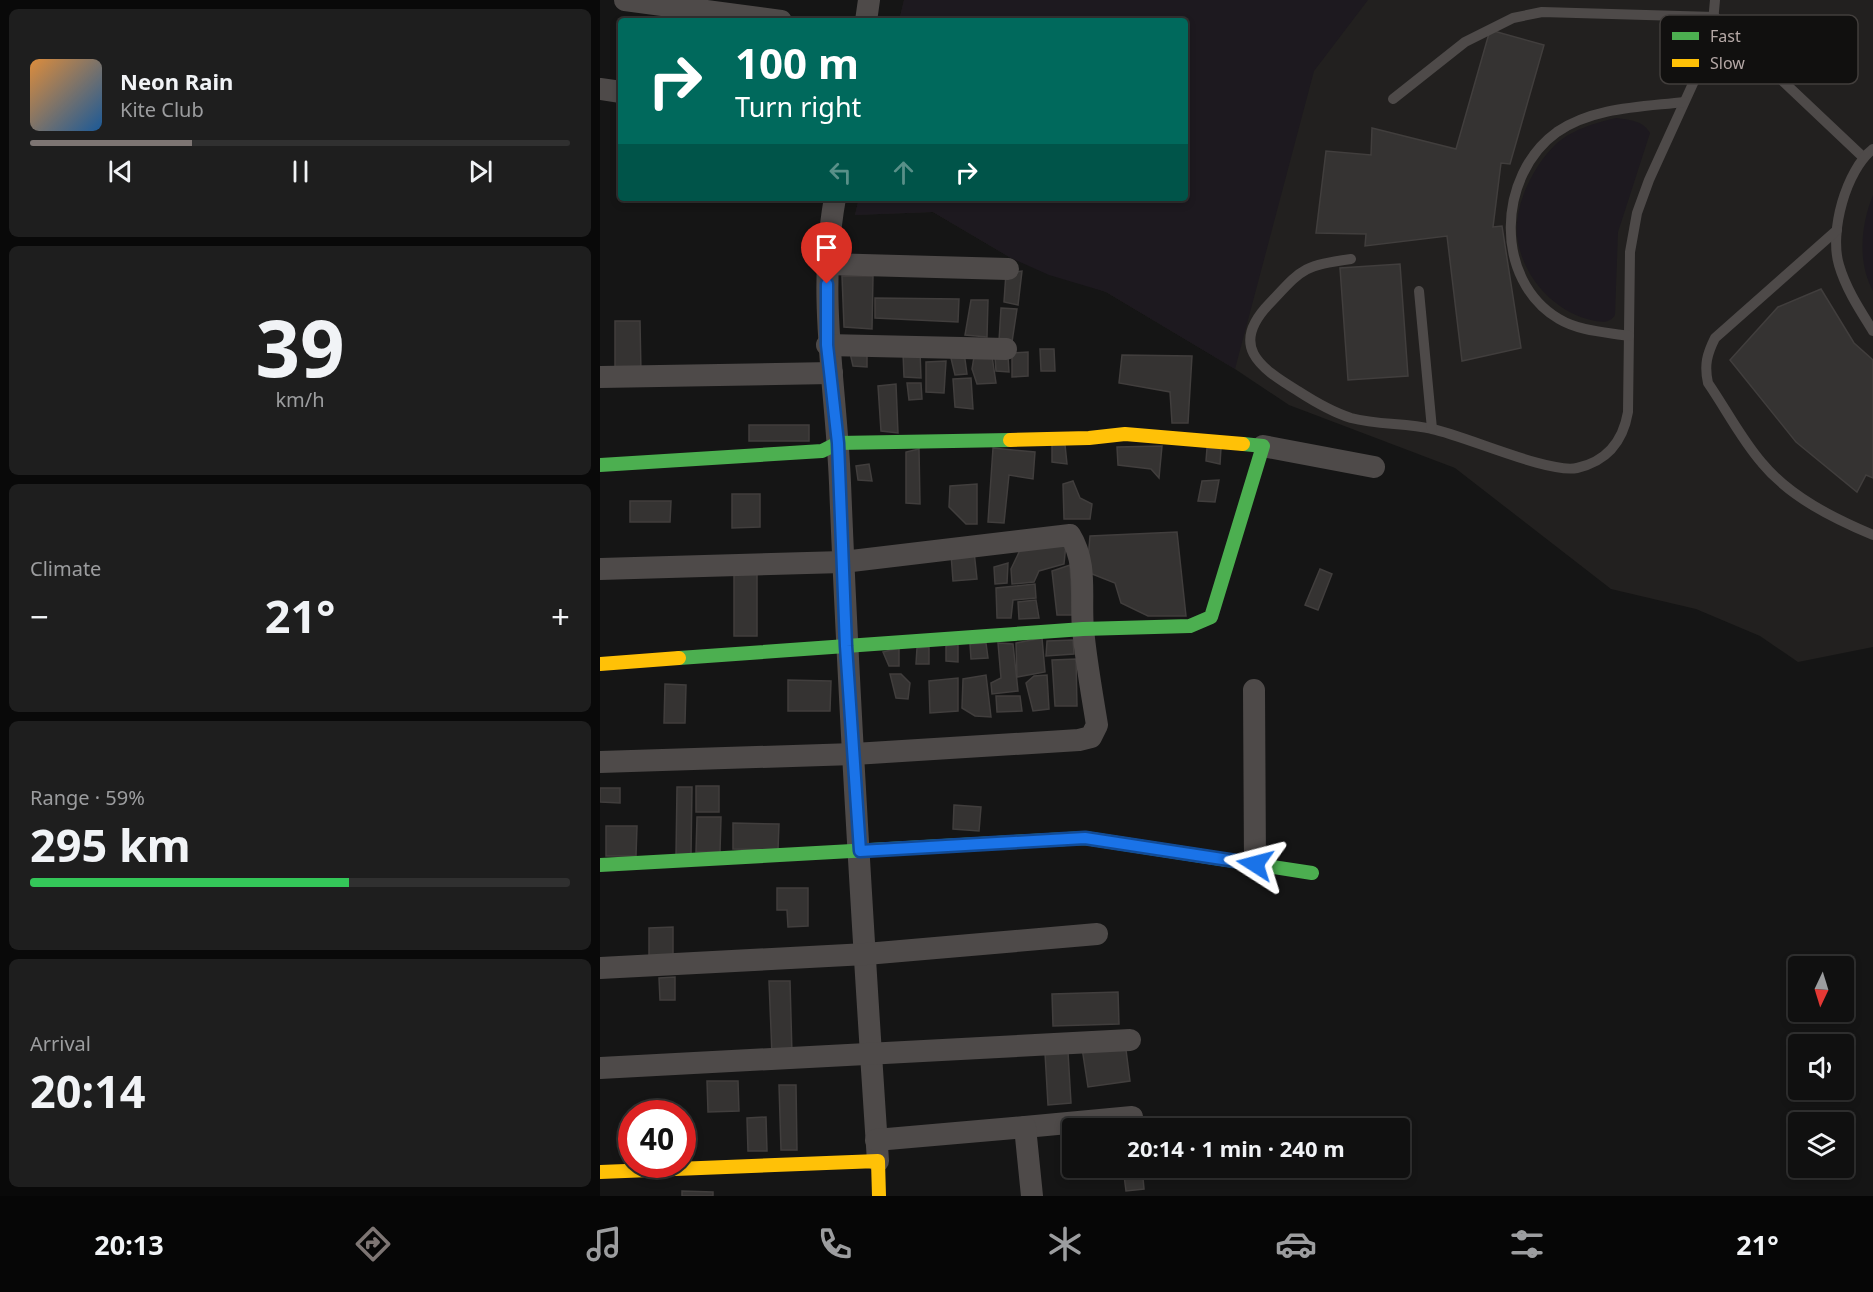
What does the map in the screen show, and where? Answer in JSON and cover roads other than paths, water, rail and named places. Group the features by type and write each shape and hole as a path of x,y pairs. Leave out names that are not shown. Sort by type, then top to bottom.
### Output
{"street":[{"path":"624,0 759,18"},
{"path":"866,18 869,0"},
{"path":"600,89 618,92"},
{"path":"835,201 827,264 827,345 832,373 838,443 846,646 879,1196"},
{"path":"827,264 1008,269"},
{"path":"827,345 1006,350"},
{"path":"600,377 832,373"},
{"path":"600,465 822,451 838,443 1089,438 1125,434 1263,446 1374,467"},
{"path":"600,664 1083,629 1190,626 1211,617 1263,446"},
{"path":"600,569 843,562 1070,535 1078,548 1082,568 1083,629 1097,725 1091,736 1079,740 854,754 600,762"},
{"path":"1254,690 1255,864"},
{"path":"600,865 1085,838 1312,873"},
{"path":"600,968 866,954 1097,934"},
{"path":"600,1068 1130,1040"},
{"path":"600,1172 877,1150 1025,1127 1132,1117"},
{"path":"1025,1127 1032,1196"}],"lane":[{"path":"1393,99 1465,42 1513,18 1542,12 1660,15"},
{"path":"1350,259 1308,266 1255,318 1250,334 1251,347 1256,361 1268,373 1326,408 1359,419 1432,429 1554,466 1575,468 1594,463 1613,449 1624,432 1628,412 1630,252 1637,213 1692,84"},
{"path":"1786,84 1863,157"},
{"path":"1629,336 1577,328 1558,319 1527,289 1515,265 1510,230 1514,199 1527,168 1557,133 1582,119 1615,110 1684,102"},
{"path":"1873,149 1863,157 1845,190 1837,230 1838,263 1853,299 1873,331"},
{"path":"1837,230 1715,338 1708,352 1705,369 1708,382 1762,464 1785,485 1829,517 1873,535"},
{"path":"1419,291 1432,429"}]}
